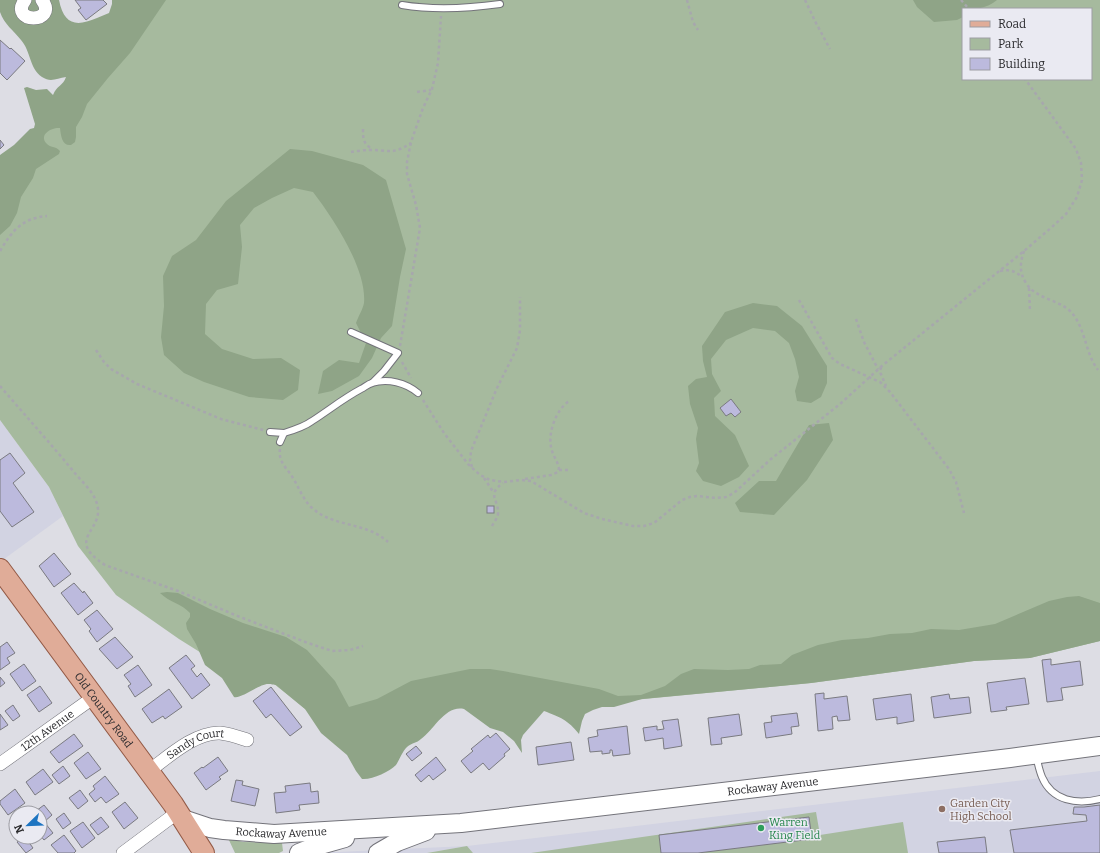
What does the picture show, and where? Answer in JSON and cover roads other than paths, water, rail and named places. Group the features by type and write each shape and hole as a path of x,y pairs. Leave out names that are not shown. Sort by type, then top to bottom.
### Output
{"main road":[{"name":"Old Country Road","path":"3,579 94,696 181,815 204,853"},
{"name":"Rockaway Avenue","path":"181,815 210,828 274,834 445,824 1100,746"},
{"name":"Rockaway Avenue","path":"378,853 397,842 445,824"},
{"name":"Rockaway Avenue","path":"299,853 317,846 381,828"}],"street":[{"path":"25,0 22,6 24,14 26,17 34,19 43,14 45,7 42,0"},
{"name":"12th Avenue","path":"0,764 94,696"},
{"name":"Sandy Court","path":"149,771 179,748 207,735 219,733 247,740"},
{"path":"123,853 181,815"}],"lane":[{"path":"402,5 419,8 440,8 500,4"},
{"path":"270,432 284,433 298,429 312,421 347,396 372,383 384,372 398,353 351,332"},
{"path":"372,383 402,383 418,393"},
{"path":"280,442 284,433"},
{"path":"1036,754 1042,778 1056,795 1076,802 1090,802 1100,799"}],"place":[{"name":"Garden City High School","path":"942,809"},
{"name":"Warren King Field","path":"761,828"}]}
